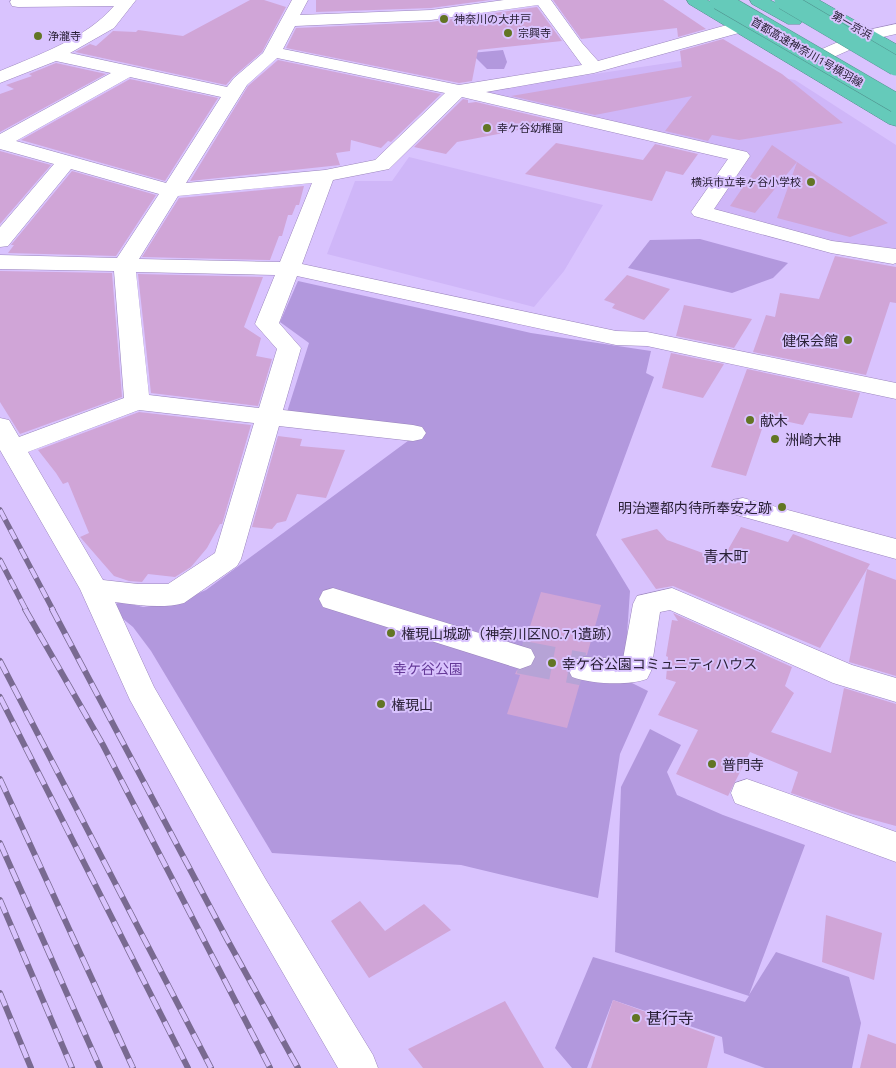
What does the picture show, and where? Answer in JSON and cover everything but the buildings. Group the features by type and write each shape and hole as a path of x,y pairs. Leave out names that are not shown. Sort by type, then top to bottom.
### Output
{"highway":[{"path":"695,0 896,120"},
{"name":"首都高速神奈川1号横羽線","path":"719,0 896,103"},
{"path":"758,0 896,78"},
{"path":"784,0 896,66"},
{"name":"第一京浜","path":"807,0 869,36 894,48"}],"street":[{"path":"137,402 124,265 240,82 273,52 300,0"},
{"path":"289,21 431,15 542,0 576,47 594,68"},
{"path":"18,2 127,1"},
{"path":"0,78 54,54 108,24 127,1"},
{"path":"0,143 171,191 325,176 382,166 458,91 594,68 740,27"},
{"path":"803,64 869,36 896,29"},
{"path":"803,64 894,48"},
{"path":"273,52 458,91 740,156 701,212 831,247 896,256"},
{"path":"54,54 232,94"},
{"path":"0,143 127,71"},
{"path":"0,241 67,161"},
{"path":"94,589 138,595 174,595 227,559 289,348 267,324 325,176"},
{"path":"0,262 289,268 616,338 647,339 896,392"},
{"path":"359,1068 254,891 141,691 94,589 6,437 137,402 413,433"},
{"path":"743,507 896,549"},
{"path":"333,599 520,657"},
{"path":"583,669 636,671 647,604 672,599 844,675 896,690"},
{"path":"747,793 896,847"}],"shaded area":[{"name":"横浜市立幸ヶ谷小学校","path":"681,61 795,80 896,145 896,250 831,243 706,210 744,155 481,94 481,91"},
{"path":"409,157 603,205 564,271 534,307 327,254 355,181 392,181"}],"green space":[{"path":"503,50 507,62 504,69 487,69 471,53"},
{"path":"700,239 788,263 773,278 732,293 628,268 650,240"},
{"name":"幸ケ谷公園","path":"298,281 531,333 651,351 646,373 654,377 596,535 630,591 624,679 648,691 620,754 598,898 461,865 272,853 151,651 133,627 112,610 119,601 143,607 175,603 206,590 420,432 287,412 309,343 280,322"},
{"path":"650,729 681,745 667,772 677,795 723,815 805,845 749,995 776,952 849,977 861,1023 852,1068 765,1068 724,1053 722,1037 613,1000 587,1068 572,1068 555,1048 593,957 745,1002 749,996 615,952 621,787"}],"tunnel":[{"path":"520,657 583,669"}],"railway":[{"path":"0,510 53,610"},
{"path":"0,560 26,610"},
{"path":"25,609 103,745 270,1068"},
{"path":"52,609 228,941 298,1068"},
{"path":"0,661 211,1068"},
{"path":"0,697 188,1068"},
{"path":"0,779 133,1068"},
{"path":"0,843 100,1068"},
{"path":"0,900 72,1068"},
{"path":"0,993 31,1068"}],"place":[{"name":"神奈川の大井戸","path":"444,19"},
{"name":"宗興寺","path":"508,33"},
{"name":"浄瀧寺","path":"38,36"},
{"name":"幸ケ谷幼稚園","path":"487,128"},
{"name":"横浜市立幸ヶ谷小学校","path":"811,182"},
{"name":"健保会館","path":"848,340"},
{"name":"献木","path":"750,420"},
{"name":"洲崎大神","path":"775,439"},
{"name":"明治遷都内待所奉安之跡","path":"782,507"},
{"name":"権現山城跡（神奈川区NO.71遺跡）","path":"391,633"},
{"name":"幸ケ谷公園コミュニティハウス","path":"552,663"},
{"name":"権現山","path":"381,704"},
{"name":"普門寺","path":"712,764"},
{"name":"甚行寺","path":"636,1018"}],"district":[{"name":"青木町","path":"726,556"}]}
